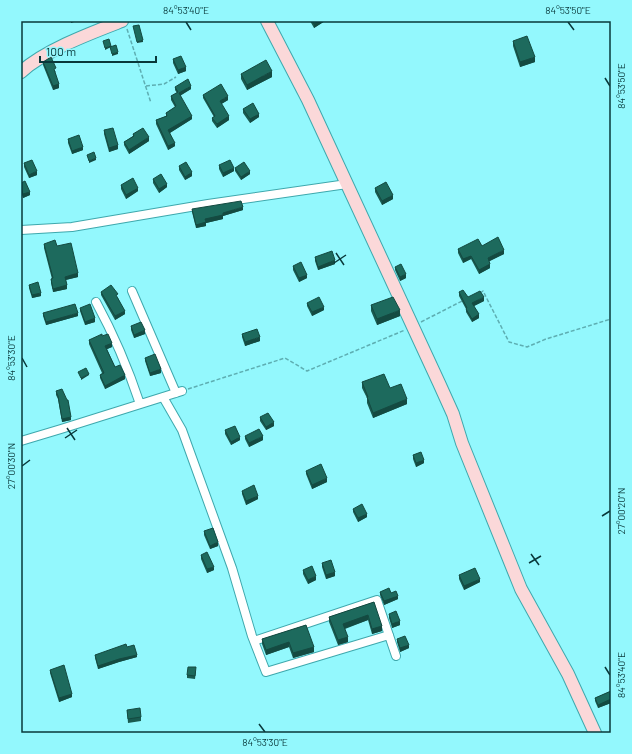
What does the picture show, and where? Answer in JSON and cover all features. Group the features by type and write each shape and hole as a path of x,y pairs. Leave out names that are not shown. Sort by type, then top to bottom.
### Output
{"street":[{"path":"267,21 308,100 453,414 462,443 521,589 568,674 595,733"},
{"path":"21,72 46,55 87,35 124,25"},
{"path":"21,230 72,227 208,204 347,184"},
{"path":"21,441 179,392 132,291"},
{"path":"96,302 112,332 125,362 140,404"},
{"path":"163,397 182,430 232,568 254,641 266,672 389,635"},
{"path":"254,641 377,600 396,656"}],"path":[{"path":"124,25 151,104"},
{"path":"146,86 164,84 176,77"},
{"path":"476,294 483,291 509,342 527,348 546,339 611,319"},
{"path":"179,392 285,358 307,371 413,326 468,298"}],"building":[{"path":"312,21 319,21 314,24"},
{"path":"139,25 143,40 137,42 133,26"},
{"path":"527,36 535,57 520,62 513,41"},
{"path":"109,39 111,46 105,48 103,41"},
{"path":"116,45 118,52 112,54 110,47"},
{"path":"181,56 186,67 178,70 173,59"},
{"path":"51,57 56,68 54,69 59,84 53,86 43,62"},
{"path":"266,60 272,71 247,85 241,74"},
{"path":"188,79 191,86 179,93 192,116 168,130 175,143 168,146 156,120 167,116 166,113 176,106 171,96 178,92 175,87"},
{"path":"221,84 228,96 220,101 229,116 217,124 212,118 215,116 203,95"},
{"path":"253,103 259,114 250,119 243,109"},
{"path":"113,128 118,145 109,148 104,130"},
{"path":"143,128 149,137 129,150 124,142"},
{"path":"79,135 83,147 72,151 68,139"},
{"path":"94,152 96,158 89,161 87,155"},
{"path":"32,160 37,171 29,175 24,163"},
{"path":"230,160 234,168 223,173 219,165"},
{"path":"186,162 192,172 185,177 179,166"},
{"path":"244,162 250,171 241,177 235,168"},
{"path":"161,174 167,184 159,189 153,179"},
{"path":"133,178 138,188 126,195 121,185"},
{"path":"25,181 30,192 23,194 21,183"},
{"path":"386,182 393,195 382,201 375,188"},
{"path":"241,201 243,207 223,213 223,215 205,219 206,222 196,225 192,209"},
{"path":"498,237 504,250 488,258 490,264 479,270 471,256 463,259 458,249 478,239 482,246"},
{"path":"55,240 57,246 71,243 78,273 65,277 67,285 53,289 51,279 53,278 44,244"},
{"path":"332,251 335,260 318,267 315,257"},
{"path":"301,262 307,275 299,278 293,266"},
{"path":"401,264 406,274 400,277 395,267"},
{"path":"38,282 41,293 32,295 29,285"},
{"path":"111,285 118,294 116,295 125,311 115,316 101,292"},
{"path":"463,290 468,297 480,291 484,297 472,303 479,314 472,319 459,292"},
{"path":"319,297 324,307 312,312 307,303"},
{"path":"393,297 400,310 377,319 371,305"},
{"path":"75,304 78,313 46,322 43,313"},
{"path":"90,304 95,318 85,322 80,308"},
{"path":"141,322 145,330 134,335 131,326"},
{"path":"257,329 260,337 245,342 242,334"},
{"path":"102,334 102,336 108,334 112,343 105,346 115,367 120,365 125,375 105,386 100,375 104,373 89,340"},
{"path":"155,354 161,369 150,373 145,358"},
{"path":"86,368 89,374 81,378 78,372"},
{"path":"384,374 390,388 401,384 407,399 373,413 362,382"},
{"path":"62,389 68,400 71,417 62,419 56,391"},
{"path":"268,413 274,422 266,427 260,417"},
{"path":"235,426 240,437 231,442 225,430"},
{"path":"259,429 263,436 249,443 245,436"},
{"path":"421,452 424,460 416,463 413,455"},
{"path":"321,464 327,478 312,485 306,471"},
{"path":"254,485 258,496 246,501 242,491"},
{"path":"362,504 367,514 358,518 353,509"},
{"path":"213,528 218,542 210,546 204,531"},
{"path":"207,552 214,567 207,569 201,555"},
{"path":"331,560 335,572 326,575 322,563"},
{"path":"312,566 316,576 308,580 303,570"},
{"path":"475,568 480,579 464,586 459,575"},
{"path":"389,588 391,593 396,591 398,596 384,601 380,592"},
{"path":"374,602 382,626 372,629 368,615 343,624 348,637 338,640 329,617"},
{"path":"396,611 400,621 392,624 389,614"},
{"path":"306,625 314,647 293,653 289,642 266,650 262,639"},
{"path":"405,636 409,645 400,648 397,639"},
{"path":"126,644 127,647 134,645 137,655 98,666 95,655"},
{"path":"64,665 72,694 59,698 50,670"},
{"path":"188,667 196,667 195,676 187,675"},
{"path":"611,691 611,699 598,705 595,698"},
{"path":"140,708 141,717 128,719 127,710"}]}
